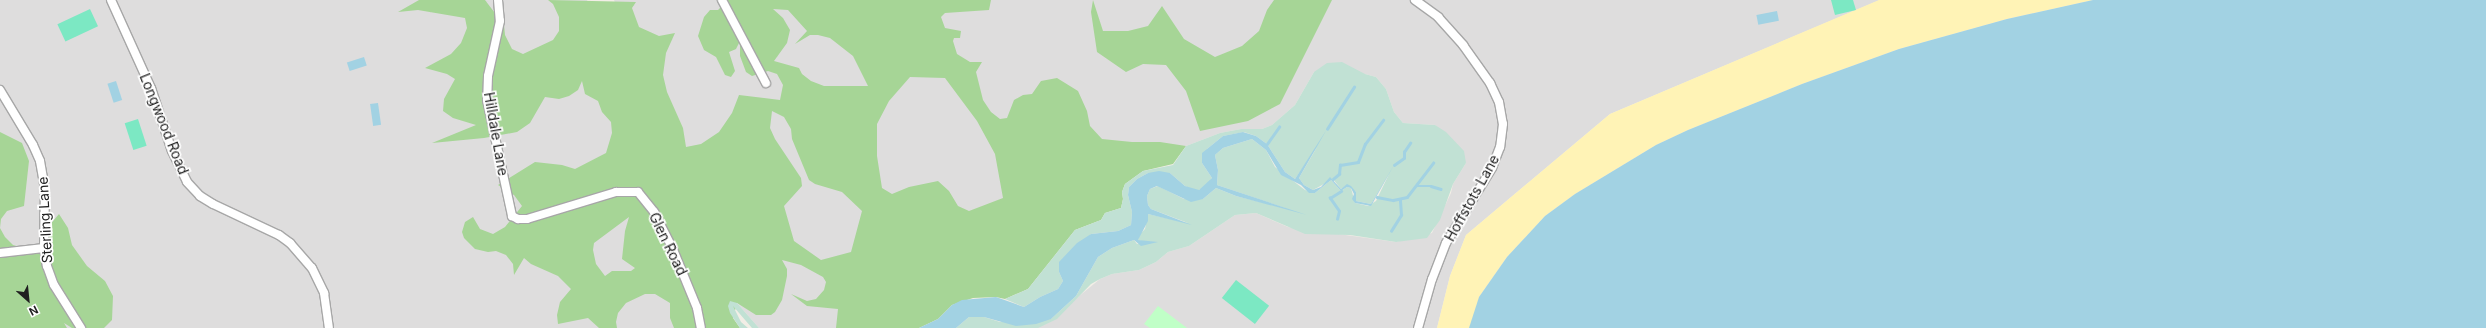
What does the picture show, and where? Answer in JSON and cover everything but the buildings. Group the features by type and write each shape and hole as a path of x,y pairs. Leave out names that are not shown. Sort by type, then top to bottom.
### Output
{"street":[{"name":"Longwood Road","path":"111,0 151,88 172,151 187,182 200,196 213,204 279,235 290,243 312,268 324,293 329,328"},
{"name":"Hilldale Lane","path":"498,0 500,22 488,76 487,100 511,214 515,218"},
{"path":"722,0 766,83"},
{"name":"Hoffstots Lane","path":"1416,0 1438,17 1463,45 1493,89 1499,102 1503,124 1500,147 1492,168 1446,243 1432,279 1418,328"},
{"name":"Sterling Lane","path":"0,90 33,145 44,174 46,202 44,248 47,266 54,285 81,328"},
{"name":"Glen Road","path":"515,218 527,219 616,192 638,192 654,212 672,247 697,308 701,328"},
{"path":"0,253 44,248"}],"shaded area":[{"path":"0,0 587,0 701,328 0,328"},
{"path":"614,0 1880,0 1610,114 1466,235 1450,276 1437,328 956,328 1051,319 1100,279 1112,274 1139,270 1156,262 1168,252 1189,246 1235,215 1256,213 1288,227 1396,242 1432,233 1451,193 1453,184 1466,163 1435,125 1403,123 1394,112 1386,89 1376,77 1365,74 1314,72 1295,105 1272,125 1262,129 1241,129 1220,133 1186,146 845,328 759,328 737,303"}],"green space":[{"path":"419,0 485,0 504,25 505,35 512,49 523,54 553,40 559,31 559,17 553,4 548,0 636,2 632,8 639,27 659,36 675,33 666,53 663,75 667,92 683,128 686,147 701,144 719,132 732,113 739,95 780,100 783,85 777,74 768,71 752,76 746,72 740,56 740,41 736,49 729,52 735,71 731,77 725,75 716,57 704,50 698,36 704,17 710,10 718,10 728,0 991,0 989,10 945,13 941,17 945,28 961,31 960,38 954,38 953,41 957,54 970,62 982,62 976,72 983,100 991,112 1000,119 1007,118 1014,100 1023,95 1032,94 1041,81 1057,78 1078,91 1087,111 1090,126 1102,139 1132,142 1160,142 1186,146 1173,164 1143,171 1125,184 1122,192 1123,199 1121,208 1105,213 1101,220 1075,230 1028,289 1005,299 996,297 973,298 952,305 938,319 919,328 836,328 838,309 807,306 791,294 807,301 816,299 824,290 826,282 823,277 801,265 782,260 787,269 787,276 782,300 775,312 771,315 756,315 737,303 733,318 740,328 674,328 670,318 670,303 655,294 645,294 626,303 618,313 616,322 617,328 599,328 588,318 558,324 557,315 560,302 571,289 558,276 531,264 524,258 514,275 513,264 506,255 496,251 488,252 475,249 464,238 462,232 465,222 473,217 480,229 493,234 505,227 522,206 514,195 498,185 535,162 562,165 575,169 606,153 612,133 611,122 602,112 598,101 585,94 582,81 578,90 569,96 559,99 545,97 530,123 517,132 484,138 432,143 476,125 453,118 443,111 444,99 455,79 447,74 425,68 451,54 461,43 467,28 465,18 418,10 398,12","holes":["773,9 788,10 807,31 795,44 810,35 818,35 830,38 853,56 868,86 824,86 811,81 802,74 799,68 774,61 787,43 790,30 783,18","910,77 945,78 977,121 995,154 1003,198 969,211 958,206 949,191 938,181 909,187 892,194 882,188 877,156 877,124 889,101","772,111 784,117 791,129 792,139 809,180 815,184 842,192 862,211 851,252 821,260 794,241 784,206 802,186 801,178 775,139 770,128","629,217 625,231 622,259 635,268 631,271 612,271 605,276 596,264 593,250 594,243"]},
{"path":"1093,0 1103,31 1128,31 1148,26 1162,6 1184,39 1215,57 1242,46 1259,31 1267,10 1274,0 1332,0 1280,104 1248,121 1200,131 1186,91 1166,65 1143,64 1126,72 1097,52 1091,12"},
{"path":"1831,0 1853,0 1856,10 1835,15"},
{"path":"90,9 98,26 65,41 57,24"},
{"path":"1342,62 1365,74 1376,77 1386,89 1394,112 1403,123 1435,125 1446,132 1464,151 1466,163 1453,184 1440,220 1427,238 1396,242 1350,235 1305,234 1256,213 1235,215 1189,246 1168,252 1156,262 1139,270 1112,274 1091,284 1057,319 1038,328 956,328 969,317 984,317 1000,322 1051,319 1076,296 1098,257 1112,248 1134,240 1137,244 1146,242 1138,240 1139,235 1145,229 1148,214 1188,223 1151,209 1148,205 1147,196 1150,189 1158,186 1184,199 1203,199 1216,188 1236,196 1288,209 1217,185 1218,170 1215,155 1223,148 1252,139 1266,150 1275,167 1305,190 1315,193 1331,180 1313,190 1304,185 1299,178 1317,147 1295,179 1285,172 1267,144 1256,136 1244,132 1223,136 1207,149 1202,163 1212,178 1206,186 1199,190 1193,190 1185,186 1170,173 1148,173 1137,179 1129,187 1128,195 1132,212 1131,225 1118,231 1091,234 1059,272 1063,281 1058,289 1040,297 1024,307 1005,299 1028,289 1075,230 1101,220 1105,213 1121,208 1123,199 1122,192 1125,184 1143,171 1173,165 1186,146 1220,133 1241,129 1262,129 1272,125 1295,105 1314,72 1327,63","holes":["1389,174 1376,201 1368,206 1355,203 1351,188 1356,192 1356,201 1371,204","1333,179 1341,189 1347,185 1351,188 1347,187 1341,191 1331,180"]},
{"path":"138,119 147,146 133,150 125,123"},
{"path":"0,132 22,143 29,161 24,206 7,211 1,219 0,228"},
{"path":"59,214 68,228 72,245 87,266 105,281 113,296 112,320 104,328 72,328 64,323 67,328 0,328 0,228 5,237 13,245 40,253 48,242 48,227"},
{"path":"1236,280 1269,306 1255,324 1222,298"},
{"path":"730,301 737,303 759,328 752,328 733,306 741,322 748,328 740,328 730,313 728,306"},
{"path":"1158,306 1187,328 1150,328 1144,324"}],"sand":[{"path":"1879,0 2093,0 2007,19 1899,49 1802,84 1688,130 1656,145 1575,194 1545,216 1507,257 1479,297 1479,328 1437,328 1450,276 1466,235 1610,114"}],"water":[{"path":"2093,0 2486,0 2486,328 1469,328 1479,297 1507,257 1545,216 1575,194 1656,145 1688,130 1802,84 1899,49 2007,19"},
{"path":"1777,11 1779,21 1758,25 1756,15"},
{"path":"364,57 367,66 350,71 347,63"},
{"path":"116,81 122,100 114,103 107,84"},
{"path":"378,103 381,125 373,126 370,104"},
{"path":"1327,129 1299,178 1304,185 1313,190 1321,187 1330,177 1341,189 1347,184 1351,186 1356,192 1356,201 1371,204 1394,165 1371,206 1355,203 1352,199 1354,194 1351,188 1347,187 1341,191 1331,180 1315,193 1309,193 1301,185 1281,175 1266,150 1252,139 1223,148 1215,155 1218,170 1217,185 1307,215 1236,196 1216,188 1203,199 1191,202 1157,186 1150,189 1147,196 1148,205 1151,209 1192,225 1148,214 1148,221 1138,240 1158,242 1141,246 1134,240 1112,248 1098,257 1076,296 1051,319 1036,324 1016,326 984,317 969,317 956,328 919,328 938,319 952,305 962,300 996,297 1024,307 1040,297 1058,289 1063,281 1059,272 1059,262 1077,243 1091,234 1118,231 1131,225 1132,212 1128,195 1129,187 1137,179 1148,173 1159,171 1170,173 1185,186 1199,190 1212,178 1202,163 1202,153 1223,136 1243,132 1256,136 1267,144 1285,172 1295,179"}],"waterway":[{"path":"1327,129 1354,87"},
{"path":"1333,179 1339,174 1340,165 1358,162 1365,144 1383,120"},
{"path":"1267,144 1279,127"},
{"path":"1394,165 1404,158 1404,152 1410,143"},
{"path":"1377,197 1393,200 1407,197 1433,163"},
{"path":"1416,186 1431,186 1441,189"},
{"path":"1337,219 1339,211 1330,198 1341,191"},
{"path":"1391,231 1401,215 1400,200"}]}
